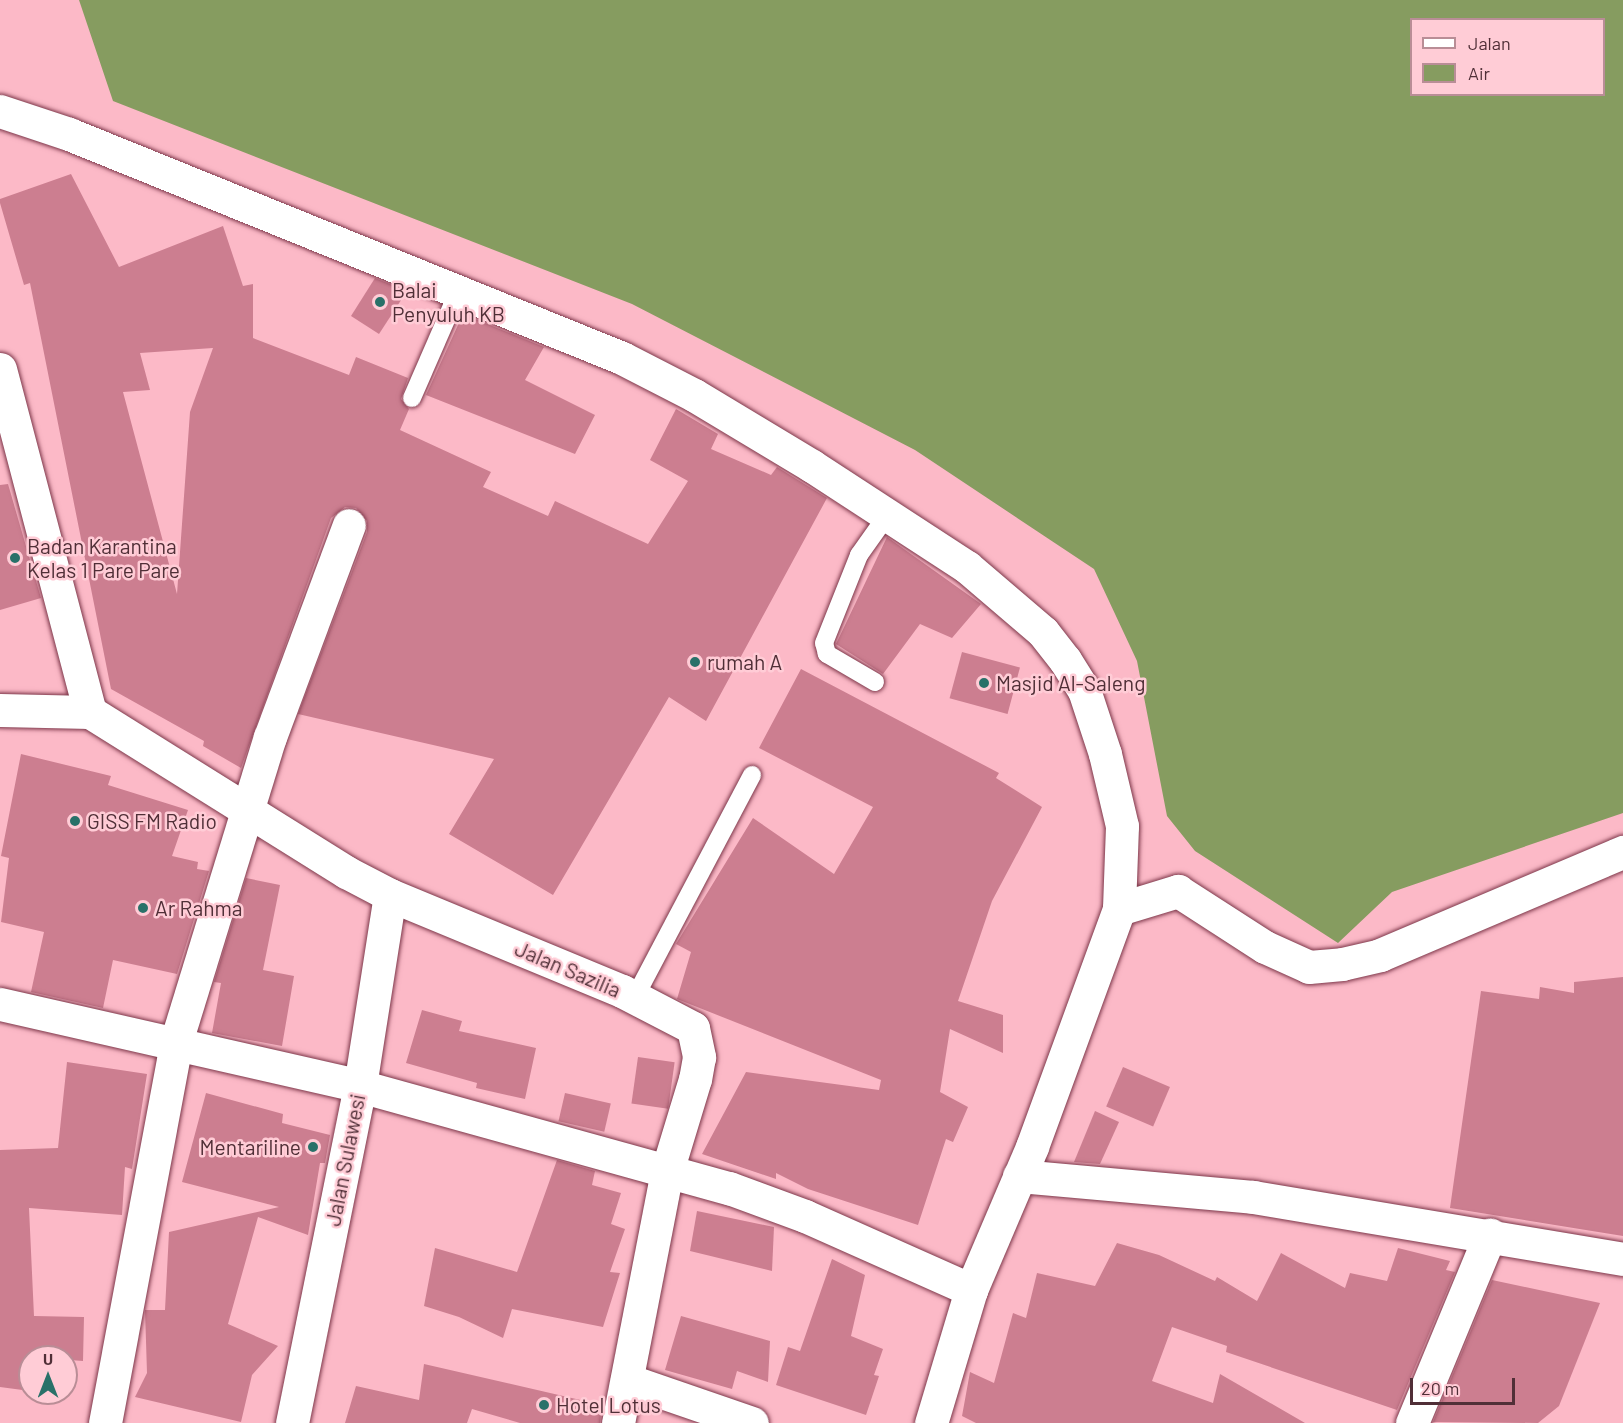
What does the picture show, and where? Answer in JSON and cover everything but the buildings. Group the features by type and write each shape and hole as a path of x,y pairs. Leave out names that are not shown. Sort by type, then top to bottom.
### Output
{"street":[{"path":"0,111 69,134 622,358 694,395 888,514 1005,596 1044,632 1084,690 1105,754 1122,826 1119,909 1032,1147 971,1290 930,1423"},
{"path":"0,369 90,712 0,710"},
{"path":"105,1423 176,1042 270,736 348,525"},
{"name":"Jalan Sazilia","path":"90,712 308,852 390,895 635,997 693,1028 699,1043 695,1079 667,1172 618,1423"},
{"path":"1119,909 1178,891 1274,951 1309,967 1342,964 1380,955 1623,852"},
{"name":"Jalan Sulawesi","path":"292,1423 360,1086 390,895"},
{"path":"0,1004 176,1042 360,1086 667,1172 788,1209 971,1290"},
{"path":"1019,1176 1253,1197 1490,1234 1623,1259"},
{"path":"1412,1423 1490,1234"},
{"path":"627,1380 752,1423"}],"lane":[{"path":"412,398 458,292"},
{"path":"875,682 826,654 824,643 859,555 888,514"},
{"path":"635,997 752,775"}],"water":[{"path":"79,0 1623,0 1623,813 1392,892 1338,943 1195,851 1167,816 1137,661 1094,569 915,450 632,304 113,101"}],"place":[{"name":"Balai Penyuluh KB","path":"380,302"},
{"name":"Badan Karantina Kelas 1 Pare Pare","path":"15,558"},
{"name":"rumah A","path":"695,662"},
{"name":"Masjid Al-Saleng","path":"984,683"},
{"name":"GISS FM Radio","path":"75,821"},
{"name":"Ar Rahma","path":"143,908"},
{"name":"Mentariline","path":"313,1147"},
{"name":"Hotel Lotus","path":"544,1405"}]}
